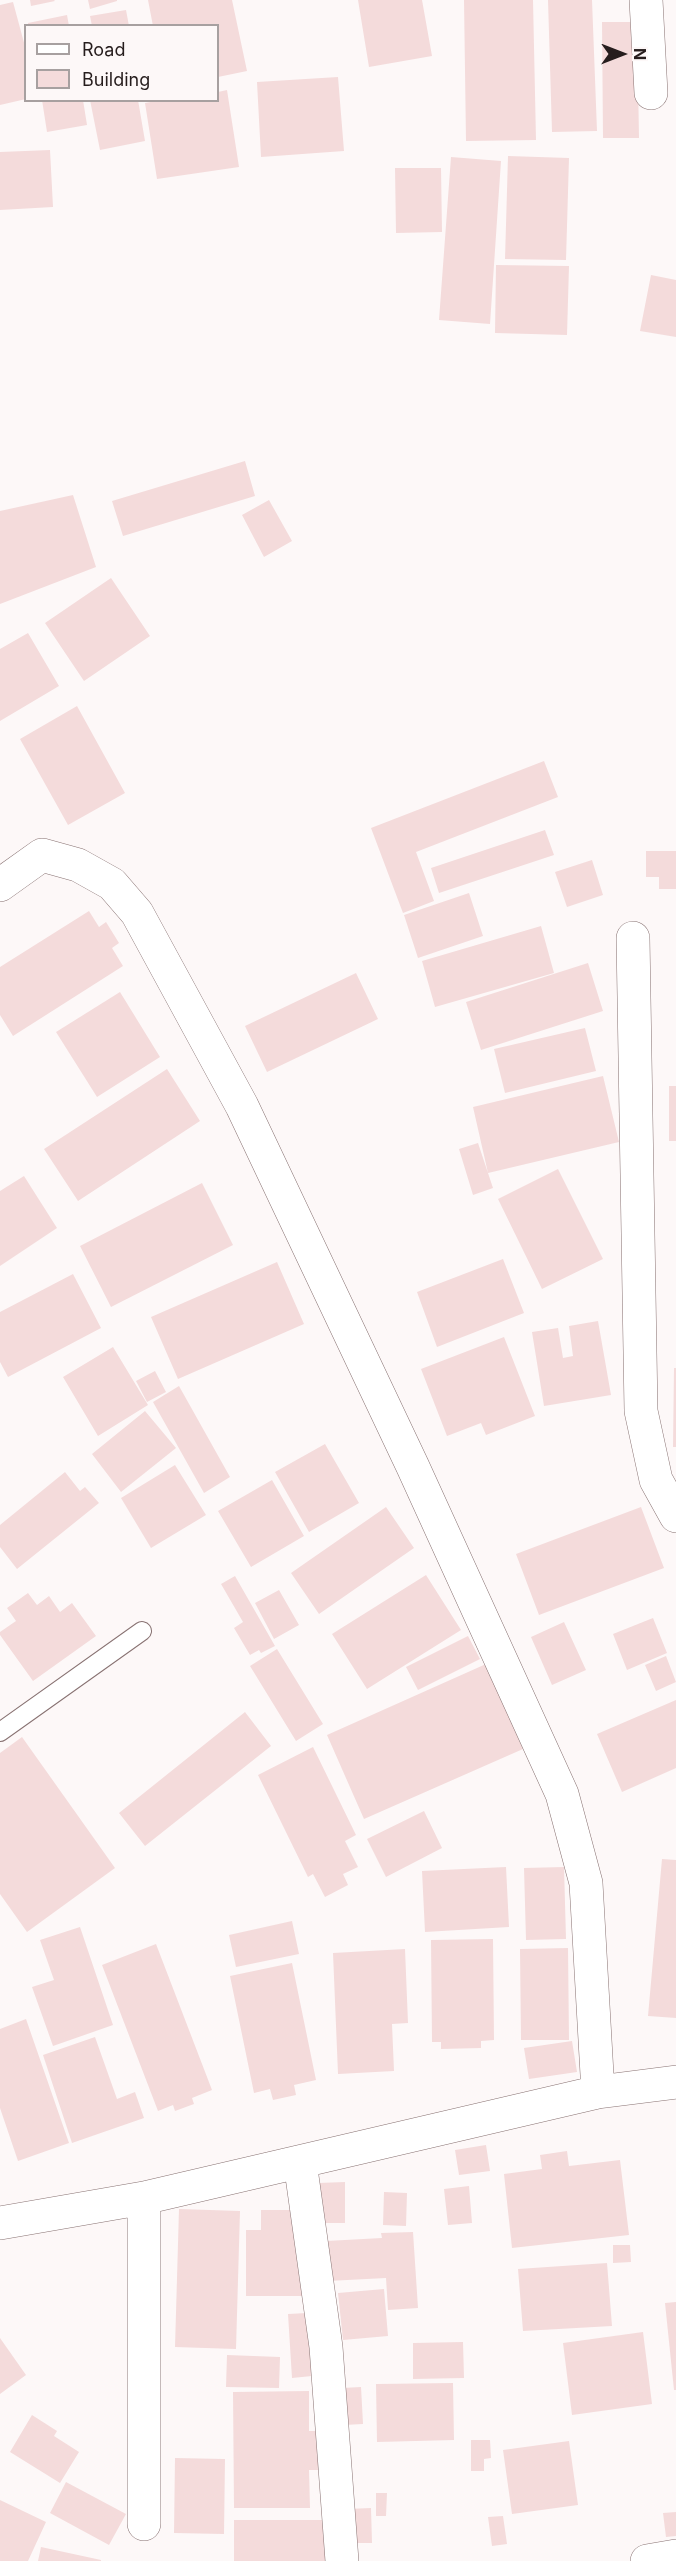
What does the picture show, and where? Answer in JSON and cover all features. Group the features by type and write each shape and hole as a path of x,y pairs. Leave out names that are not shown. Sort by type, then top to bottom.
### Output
{"street":[{"path":"646,0 651,93"},
{"path":"0,885 42,855 78,865 112,884 137,913 242,1106 413,1467 562,1794 586,1883 598,2092"},
{"path":"633,938 641,1411 657,1479 676,1516"},
{"path":"0,2223 144,2198 598,2092 676,2082"},
{"path":"300,2162 326,2347 342,2561"},
{"path":"144,2198 144,2524"},
{"path":"647,2561 676,2556"}],"lane":[{"path":"0,1732 142,1631"}],"building":[{"path":"30,0 54,0 55,1 31,6"},
{"path":"88,0 117,0 117,1 90,9"},
{"path":"148,0 232,0 247,71 219,77 219,24 153,24"},
{"path":"358,0 422,0 432,56 369,67"},
{"path":"464,0 533,0 536,140 466,141"},
{"path":"548,0 592,0 597,131 552,132"},
{"path":"13,2 24,43 24,99 0,105 0,5"},
{"path":"126,10 129,24 92,24 90,16"},
{"path":"67,15 69,24 28,24"},
{"path":"602,22 637,22 639,138 603,138"},
{"path":"338,77 344,151 261,157 257,82"},
{"path":"227,90 239,167 157,179 145,103 219,102 219,92"},
{"path":"42,102 83,102 87,125 47,132"},
{"path":"90,102 138,102 145,141 100,150"},
{"path":"50,150 53,207 0,210 0,152"},
{"path":"508,156 569,158 566,260 505,259"},
{"path":"451,157 501,161 490,324 439,320"},
{"path":"395,168 441,168 442,232 396,233"},
{"path":"496,265 569,266 567,335 495,333"},
{"path":"651,275 676,280 676,337 640,331"},
{"path":"245,461 255,496 123,536 112,501"},
{"path":"73,495 96,567 0,604 0,511"},
{"path":"269,500 292,541 264,557 242,515"},
{"path":"111,578 150,636 84,681 45,623"},
{"path":"28,633 59,686 0,721 0,649"},
{"path":"77,706 125,793 68,825 20,739"},
{"path":"544,761 558,797 416,852 434,901 403,913 371,828"},
{"path":"545,830 554,855 439,893 431,868"},
{"path":"646,851 676,851 676,889 659,889 659,877 646,877"},
{"path":"592,860 603,895 567,907 555,872"},
{"path":"469,893 483,936 418,958 404,915"},
{"path":"89,911 99,927 106,922 119,943 112,948 123,966 13,1036 0,1015 0,967"},
{"path":"541,926 554,973 435,1007 422,961"},
{"path":"588,963 603,1011 481,1050 466,1002"},
{"path":"356,973 378,1019 267,1072 245,1026"},
{"path":"120,992 160,1057 97,1097 56,1032"},
{"path":"585,1028 596,1071 505,1093 494,1049"},
{"path":"167,1069 200,1121 78,1201 44,1149"},
{"path":"603,1076 619,1142 488,1173 473,1107"},
{"path":"669,1086 676,1086 676,1141 669,1141"},
{"path":"478,1143 493,1188 473,1195 459,1149"},
{"path":"558,1169 603,1259 542,1289 498,1199"},
{"path":"24,1176 57,1228 0,1266 0,1191"},
{"path":"202,1183 233,1245 111,1307 80,1246"},
{"path":"503,1259 524,1313 437,1347 417,1292"},
{"path":"277,1262 304,1324 178,1379 151,1317"},
{"path":"73,1274 101,1328 8,1377 0,1362 0,1312"},
{"path":"598,1321 611,1395 544,1406 532,1332 558,1328 563,1358 573,1356 569,1326"},
{"path":"504,1337 535,1416 486,1435 481,1423 447,1436 421,1369"},
{"path":"113,1347 148,1405 98,1436 63,1377"},
{"path":"674,1368 676,1368 676,1447 673,1447"},
{"path":"155,1371 166,1392 147,1402 136,1381"},
{"path":"179,1386 230,1477 204,1493 153,1402"},
{"path":"145,1411 176,1448 121,1492 92,1454"},
{"path":"325,1444 359,1503 309,1532 275,1472"},
{"path":"175,1465 206,1515 151,1548 121,1498"},
{"path":"65,1472 80,1491 85,1487 99,1503 17,1569 0,1547 0,1525"},
{"path":"272,1480 304,1536 251,1567 218,1511"},
{"path":"386,1507 414,1548 319,1614 291,1573"},
{"path":"641,1507 664,1568 539,1615 516,1554"},
{"path":"426,1575 461,1630 367,1689 332,1634"},
{"path":"235,1576 275,1646 261,1653 259,1650 250,1655 234,1628 243,1622 221,1584"},
{"path":"279,1590 299,1625 274,1639 255,1603"},
{"path":"28,1593 37,1605 49,1596 60,1612 72,1603 96,1636 33,1681 0,1635 0,1632 16,1621 7,1608"},
{"path":"653,1618 667,1653 627,1670 613,1634"},
{"path":"564,1622 586,1670 552,1685 531,1637"},
{"path":"468,1636 480,1659 418,1690 406,1667"},
{"path":"277,1649 323,1724 296,1741 250,1666"},
{"path":"666,1656 676,1682 656,1691 645,1665"},
{"path":"486,1664 523,1749 364,1819 327,1735"},
{"path":"676,1700 676,1768 622,1792 597,1734"},
{"path":"245,1712 271,1746 145,1846 119,1813"},
{"path":"22,1737 115,1868 27,1932 0,1894 0,1753"},
{"path":"313,1747 356,1835 345,1841 358,1867 343,1874 348,1885 325,1897 313,1874 308,1877 258,1775"},
{"path":"424,1811 442,1848 386,1877 367,1839"},
{"path":"662,1859 676,1860 676,2018 648,2016"},
{"path":"506,1867 509,1927 425,1932 422,1871"},
{"path":"564,1867 566,1939 526,1940 524,1868"},
{"path":"292,1921 299,1954 236,1967 229,1935"},
{"path":"80,1927 113,2025 53,2046 32,1987 54,1980 40,1940"},
{"path":"493,1939 494,2040 481,2041 481,2048 441,2049 441,2042 432,2042 431,1940"},
{"path":"156,1944 212,2090 192,2098 194,2104 175,2111 173,2105 158,2111 102,1965"},
{"path":"568,1948 569,2040 521,2040 520,1949"},
{"path":"405,1949 408,2023 392,2024 394,2071 338,2074 333,1953"},
{"path":"292,1963 316,2080 294,2085 296,2095 273,2100 270,2089 254,2093 230,1976"},
{"path":"26,2019 69,2143 18,2161 0,2108 0,2029"},
{"path":"95,2037 117,2099 135,2092 144,2118 72,2143 43,2055"},
{"path":"572,2041 577,2072 529,2079 524,2048"},
{"path":"486,2145 490,2171 459,2175 455,2150"},
{"path":"567,2151 569,2166 620,2160 629,2235 512,2248 504,2174 542,2169 540,2155"},
{"path":"345,2182 345,2223 319,2223 318,2183"},
{"path":"469,2186 472,2223 448,2225 444,2189"},
{"path":"384,2192 407,2193 406,2226 383,2225"},
{"path":"179,2209 240,2211 236,2349 175,2347"},
{"path":"261,2210 303,2210 303,2296 246,2296 246,2230 261,2230"},
{"path":"413,2232 418,2308 388,2310 386,2278 328,2281 326,2241 382,2238 381,2233"},
{"path":"613,2245 630,2245 631,2262 613,2263"},
{"path":"607,2263 612,2326 523,2331 518,2269"},
{"path":"384,2289 388,2336 343,2340 338,2293"},
{"path":"676,2302 676,2390 674,2390 665,2303"},
{"path":"307,2313 312,2376 292,2378 288,2314"},
{"path":"643,2332 652,2404 572,2415 563,2343"},
{"path":"0,2338 26,2375 0,2394"},
{"path":"463,2342 464,2378 413,2379 413,2343"},
{"path":"227,2355 280,2357 279,2388 226,2387"},
{"path":"453,2383 454,2440 377,2442 376,2384"},
{"path":"361,2387 363,2424 344,2425 342,2388"},
{"path":"309,2391 309,2431 328,2431 328,2470 309,2470 310,2508 234,2508 233,2392"},
{"path":"32,2415 57,2431 54,2436 79,2452 60,2483 10,2452"},
{"path":"471,2440 490,2440 491,2458 484,2459 484,2471 471,2471"},
{"path":"569,2441 578,2505 512,2514 503,2450"},
{"path":"175,2458 225,2459 224,2534 174,2533"},
{"path":"66,2482 126,2514 109,2545 50,2513"},
{"path":"376,2493 387,2493 386,2516 376,2516"},
{"path":"0,2500 46,2522 28,2561 0,2561"},
{"path":"371,2508 372,2543 348,2543 347,2509"},
{"path":"676,2512 676,2536 666,2537 663,2513"},
{"path":"503,2516 507,2544 492,2546 488,2517"},
{"path":"234,2520 335,2520 335,2561 234,2561"},
{"path":"41,2547 101,2560 101,2561 38,2561"}]}
